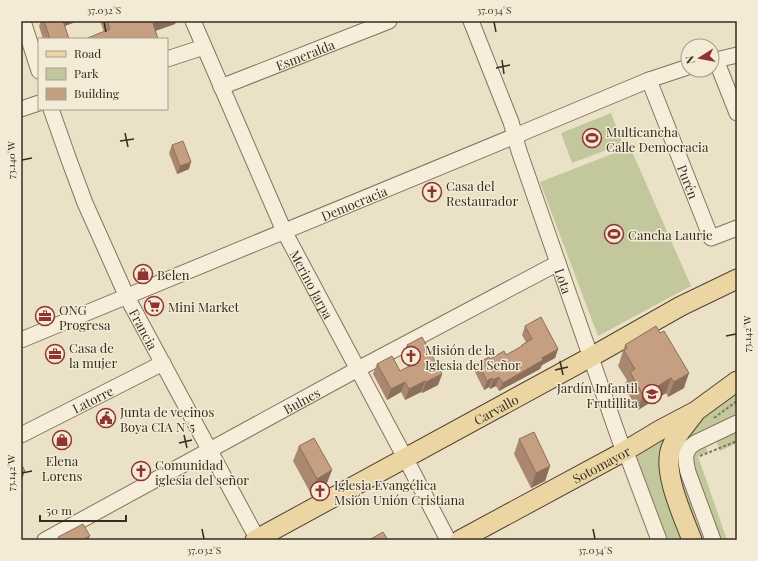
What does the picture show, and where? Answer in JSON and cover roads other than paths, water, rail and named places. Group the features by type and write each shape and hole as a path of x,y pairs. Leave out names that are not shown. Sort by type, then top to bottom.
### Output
{"main road":[{"name":"Carvallo","path":"257,540 681,306 737,279"},
{"name":"Sotomayor","path":"460,540 696,411 737,381"},
{"path":"692,540 668,467 670,452 675,440 696,411"}],"street":[{"path":"23,21 38,68"},
{"name":"Merino Jarpa","path":"193,21 284,231 406,458 448,540"},
{"name":"Esmeralda","path":"221,87 389,21"},
{"name":"Lota","path":"471,21 511,122 620,441 629,460 658,540"},
{"path":"168,59 204,46"},
{"path":"720,59 737,55"},
{"name":"Democracia","path":"21,340 649,80 680,70"},
{"path":"720,75 737,114"},
{"name":"Purén","path":"649,80 711,238 737,228"},
{"path":"21,109 38,103"},
{"name":"Francia","path":"51,110 85,203 127,297 257,540"},
{"name":"Bulnes","path":"45,540 358,369 558,263"},
{"name":"Latorre","path":"21,435 163,363"},
{"path":"713,540 688,472 686,455 695,443 737,423"}],"place":[{"name":"Multicancha Calle Democracia","path":"592,138"},
{"name":"Casa del Restaurador","path":"432,192"},
{"name":"Cancha Laurie","path":"614,234"},
{"name":"Belen","path":"143,274"},
{"name":"Mini Market","path":"154,306"},
{"name":"ONG Progresa","path":"45,316"},
{"name":"Casa de la mujer","path":"55,354"},
{"name":"Misión de la Iglesia del Señor","path":"411,356"},
{"name":"Jardín Infantil Frutillita","path":"652,394"},
{"name":"Junta de vecinos Boya CIA N°5","path":"106,418"},
{"name":"Elena Lorens","path":"62,440"},
{"name":"Comunidad iglesia del señor","path":"141,471"},
{"name":"Iglesia Evangélica Msión Unión Cristiana","path":"320,491"}]}
